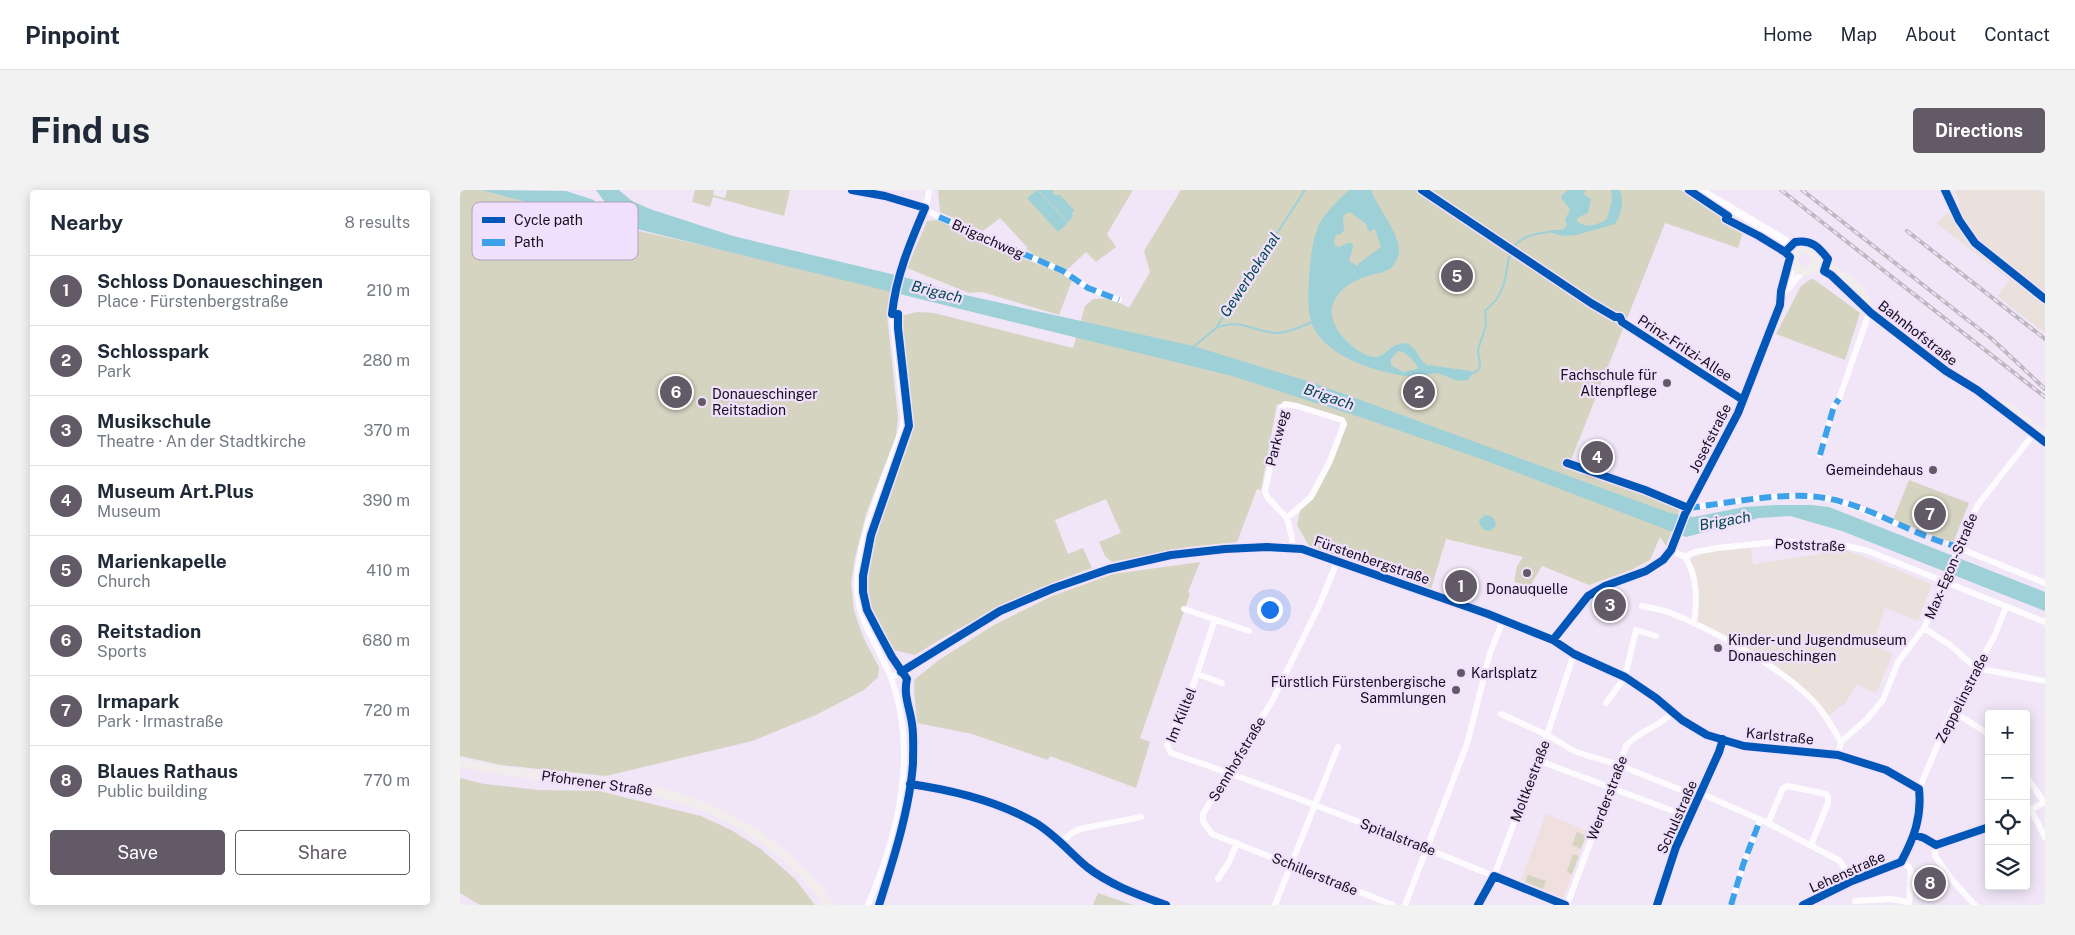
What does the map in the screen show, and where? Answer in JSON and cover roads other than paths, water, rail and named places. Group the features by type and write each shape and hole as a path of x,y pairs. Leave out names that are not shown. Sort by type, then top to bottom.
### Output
{"main road":[{"path":"1945,190 1962,226 1975,243 2045,299"},
{"name":"Bahnhofstraße","path":"1797,257 1810,250 1815,263 1869,311 1954,377 1977,390 2035,431 2045,442"},
{"path":"1797,257 1803,271 1809,271 1815,263"},
{"name":"Bahnhofstraße","path":"2035,431 2045,435"},
{"name":"Pfohrener Straße","path":"460,763 508,771 629,785 687,800 734,821 763,838 800,870 822,894 829,905"},
{"name":"Pfohrener Straße","path":"822,894 837,905"}],"street":[{"name":"Brigachweg","path":"852,190 885,196 924,208 939,218 1063,271 1088,288 1119,300"},
{"path":"868,905 886,862 903,784 902,721 891,678 863,618 857,592 862,543 902,429 904,418 893,329 894,298 902,265 924,208 928,190"},
{"path":"1700,190 1773,233 1797,257"},
{"name":"Josefstraße","path":"1671,550 1687,511 1729,432 1743,400 1797,257"},
{"name":"Josefstraße","path":"1785,293 1803,271"},
{"path":"1820,455 1834,406 1839,399 1869,311"},
{"name":"Prinz-Fritzi-Allee","path":"1622,322 1743,400"},
{"name":"Parkweg","path":"1285,404 1342,420 1344,424 1330,461 1311,497 1287,518 1268,498 1265,492 1272,451 1285,404"},
{"name":"Max-Egon-Straße","path":"1841,742 1867,719 1879,705 1898,662 1924,628 1977,506 2035,431"},
{"path":"1687,511 1765,498 1825,498 1845,503 1895,523"},
{"path":"1287,518 1292,538 1292,548"},
{"name":"Poststraße","path":"1685,557 1705,550 1732,546 1785,542 1809,544 1834,543 1868,551 2045,622"},
{"path":"1950,544 1958,550 2045,583"},
{"name":"Fürstenbergstraße","path":"891,678 1000,612 1054,588 1109,569 1171,555 1225,549 1266,547 1302,550 1502,620 1553,640"},
{"path":"1553,640 1588,596 1605,586 1646,571 1663,560 1671,550 1685,557 1693,573 1697,593 1694,624"},
{"name":"Sennhofstraße","path":"1203,821 1203,814 1272,701 1330,582 1337,562"},
{"path":"1642,606 1667,612 1694,624 1762,661 1807,694 1827,718 1841,742 1838,754"},
{"name":"Zeppelinstraße","path":"1919,789 1952,711 1995,635 2006,607"},
{"path":"1184,608 1249,631"},
{"name":"Im Killtel","path":"1215,619 1197,674 1168,741 1168,749 1171,753 1229,773"},
{"path":"1405,905 1467,744 1502,620"},
{"path":"1924,628 1950,645 1976,668 2045,681"},
{"path":"1606,703 1625,677 1636,630 1656,636"},
{"name":"Karlstraße","path":"1553,640 1574,654 1625,677 1708,735 1757,748 1838,754 1886,770 1919,789"},
{"name":"Moltkestraße","path":"1478,905 1494,876 1547,735 1574,654"},
{"name":"Im Killtel","path":"1197,674 1222,683"},
{"path":"1952,711 1985,732"},
{"name":"Werderstraße","path":"1566,905 1626,746 1632,740 1665,721 1673,712"},
{"path":"1501,714 1547,735 1576,752 1699,795 1760,820 1840,861 1852,882"},
{"name":"Schulstraße","path":"1657,905 1671,861 1723,739"},
{"path":"1275,905 1338,747"},
{"path":"1537,760 1611,786 1689,817"},
{"name":"Spitalstraße","path":"1229,773 1428,848 1566,905"},
{"path":"2030,781 2045,802 2030,810"},
{"path":"903,784 958,793 999,806 1034,822 1101,876 1140,896 1166,905"},
{"path":"1768,824 1783,788 1788,786 1826,794 1828,803 1811,845"},
{"path":"1855,901 1890,899 1909,903 1911,872 1910,867 1901,862 1918,825 1920,809 1919,789"},
{"path":"2030,813 2045,837"},
{"path":"1061,842 1080,829 1141,817"},
{"path":"1731,905 1743,864 1760,820"},
{"name":"Schillerstraße","path":"1203,821 1212,834 1393,905"},
{"path":"1974,905 1952,880 1935,856 1936,845 1985,828"},
{"path":"1218,879 1229,862 1237,843"},
{"name":"Lehenstraße","path":"1803,905 1901,862"}],"water":[{"path":"481,190 566,191 594,200 595,202 525,202"},
{"path":"596,190 619,190 634,202 604,202"},
{"path":"1037,190 1068,223 1058,232 1027,198"},
{"path":"1038,190 1053,190 1054,195 1060,195 1074,210 1073,217 1068,222"},
{"path":"1349,190 1371,190 1396,237 1399,252 1396,261 1390,269 1358,280 1341,291 1336,298 1332,306 1332,315 1341,335 1359,351 1375,357 1384,354 1397,345 1406,343 1413,348 1427,365 1471,371 1472,374 1469,380 1456,380 1437,374 1427,374 1425,378 1410,377 1377,370 1345,357 1331,348 1320,337 1310,319 1308,295 1313,245 1321,221","holes":["1350,212 1364,222 1368,226 1366,228 1371,232 1375,229 1381,247 1359,263 1358,266 1349,261 1353,247 1352,243 1347,243 1340,247 1335,246 1334,240 1336,235 1341,234 1344,230 1343,218 1345,214","1398,351 1409,356 1418,367 1417,369 1403,372 1391,365 1391,359"]},
{"path":"1568,190 1586,190 1583,194 1591,199 1588,213 1577,218 1577,221 1588,225 1600,223 1607,219 1612,200 1611,190 1620,190 1622,208 1615,224 1576,235 1564,236 1548,232 1551,230 1562,230 1567,226 1565,220 1570,209 1561,198"},
{"name":"Brigach","path":"638,204 733,236 908,278 965,295 1193,346 1314,383 1670,513 1694,517 1744,507 1811,505 1829,507 2045,592 2045,611 1842,531 1790,516 1759,518 1686,537 1484,460 1366,419 1232,376 638,229"},
{"path":"1485,515 1491,516 1496,522 1495,527 1490,531 1484,530 1479,523 1480,519"}],"waterway":[{"name":"Gewerbekanal","path":"1192,348 1216,328 1305,190"},
{"path":"1471,374 1480,367 1478,350 1486,325 1485,311 1496,300 1502,288 1506,277 1509,256 1513,248 1520,241 1531,235 1549,232"},
{"path":"1216,328 1233,324 1278,333 1312,322"}],"railway":[{"path":"1781,190 2045,397"},
{"path":"1802,190 1992,339 2045,389"},
{"path":"1907,231 2045,339"}],"place":[{"name":"Marienkapelle","path":"1457,276"},
{"name":"Fachschule für Altenpflege","path":"1667,383"},
{"name":"Reitstadion","path":"676,392"},
{"name":"Schlosspark","path":"1419,392"},
{"name":"Donaueschinger Reitstadion","path":"702,402"},
{"name":"Museum Art.Plus","path":"1597,457"},
{"name":"Gemeindehaus","path":"1933,470"},
{"name":"Irmapark","path":"1930,514"},
{"name":"Donauquelle","path":"1527,573"},
{"name":"Schloss Donaueschingen","path":"1461,586"},
{"name":"Musikschule","path":"1610,605"},
{"name":"Kinder- und Jugendmuseum Donaueschingen","path":"1718,648"},
{"name":"Karlsplatz","path":"1461,673"},
{"name":"Fürstlich Fürstenbergische Sammlungen","path":"1456,690"},
{"name":"Blaues Rathaus","path":"1930,883"}]}
